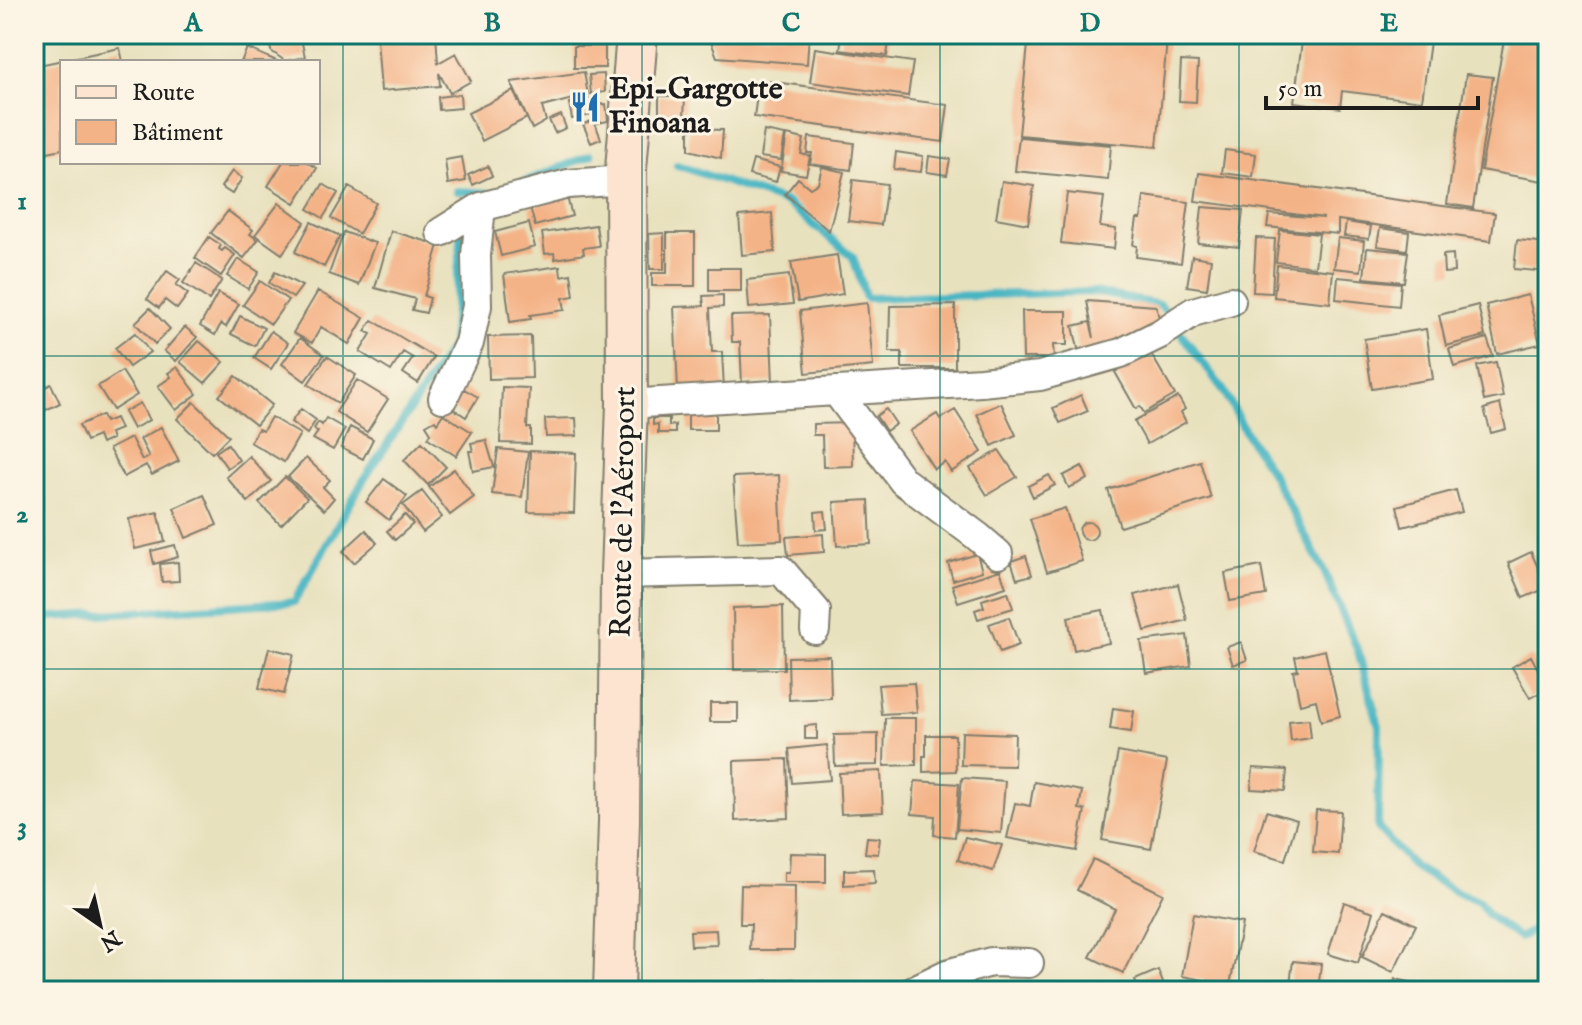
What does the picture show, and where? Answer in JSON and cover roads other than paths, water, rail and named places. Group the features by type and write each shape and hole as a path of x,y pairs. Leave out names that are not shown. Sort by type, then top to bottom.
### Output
{"main road":[{"name":"Route de l'Aéroport","path":"614,991 627,404 626,180 637,34"}],"street":[{"path":"441,232 481,207 568,184 626,180"},
{"path":"443,398 469,343 477,306 476,255 481,207"},
{"path":"627,404 1040,376 1121,353 1160,334 1193,312 1231,301"},
{"path":"836,391 903,481 998,554"},
{"path":"621,574 781,570 816,611 815,630"},
{"path":"912,991 947,974 991,962 1029,963"}],"waterway":[{"path":"519,184 591,155"},
{"path":"677,165 787,203 853,257 866,298 1094,292 1161,305 1169,317"},
{"path":"457,191 488,193"},
{"path":"34,618 294,602 363,481 452,346 462,229"},
{"path":"1177,328 1224,391 1272,474 1324,571 1358,651 1379,726 1378,828 1414,867 1479,902 1488,915 1519,938 1548,922"}],"place":[{"name":"Epi-Gargotte Finoana","path":"585,107"}]}
